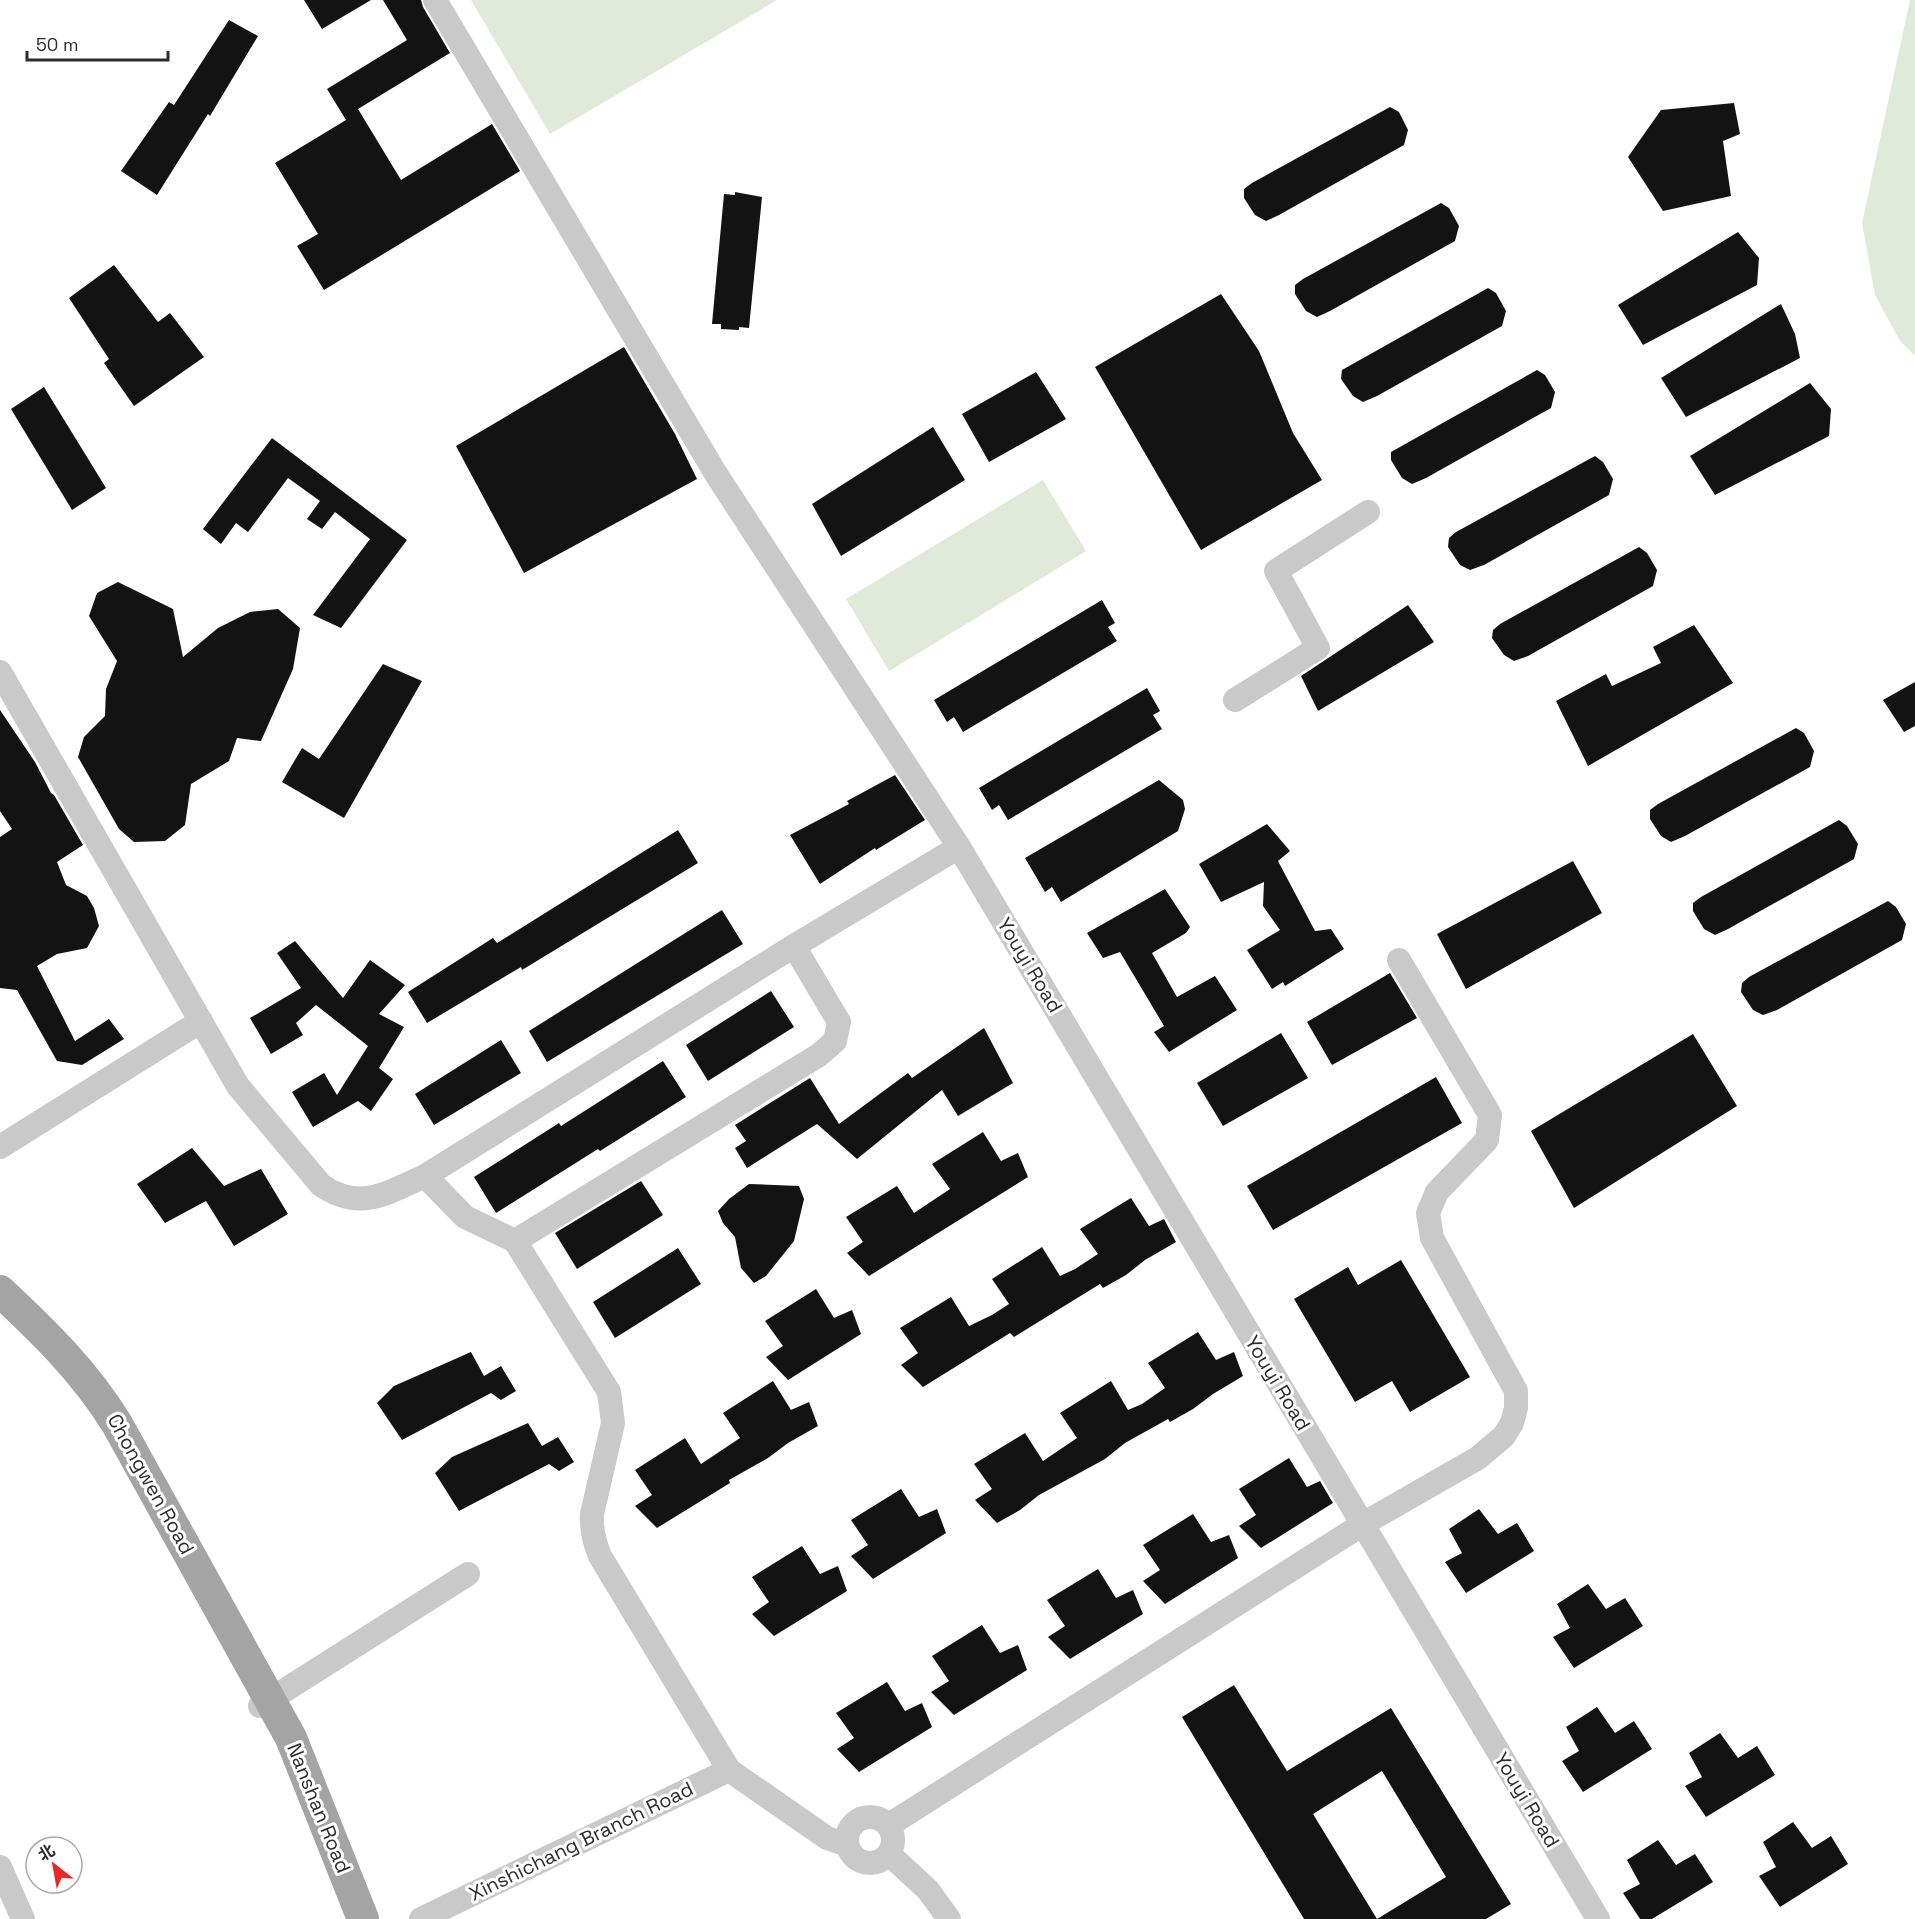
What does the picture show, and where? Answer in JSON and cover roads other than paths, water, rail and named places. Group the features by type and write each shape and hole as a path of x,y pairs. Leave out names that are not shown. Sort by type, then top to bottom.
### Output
{"main road":[{"name":"Chongwen Road","path":"0,1291 56,1344 100,1396 266,1703"},
{"name":"Chongwen Road","path":"0,1308 48,1353 92,1404 110,1431 266,1703"},
{"name":"Nanshan Road","path":"266,1703 347,1919"},
{"name":"Nanshan Road","path":"266,1703 291,1738 363,1919"}],"street":[{"name":"Youyi Road","path":"435,0 716,474 959,847 1598,1919"},
{"path":"1235,700 1318,648 1276,571 1368,512"},
{"path":"0,672 238,1086 321,1185 334,1194 348,1198 364,1199 380,1196 425,1176 794,946 959,847"},
{"path":"515,1241 819,1055 835,1041 839,1022 794,946"},
{"path":"888,1825 1363,1524 1478,1458 1504,1436 1512,1423 1516,1408 1516,1391 1432,1238 1428,1213 1437,1192 1487,1140 1490,1115 1400,960"},
{"path":"0,1147 201,1021"},
{"path":"425,1176 465,1217 515,1241 609,1392 613,1423 592,1514 591,1529 594,1543 719,1775 826,1838 847,1845 855,1858 861,1862 877,1863 889,1854 894,1839 888,1825 876,1817 860,1819 850,1830 847,1845"},
{"path":"266,1703 468,1574"},
{"name":"Xinshichang Branch Road","path":"420,1919 719,1775"},
{"path":"889,1854 928,1890 949,1919"},
{"path":"0,1867 22,1919"}]}
